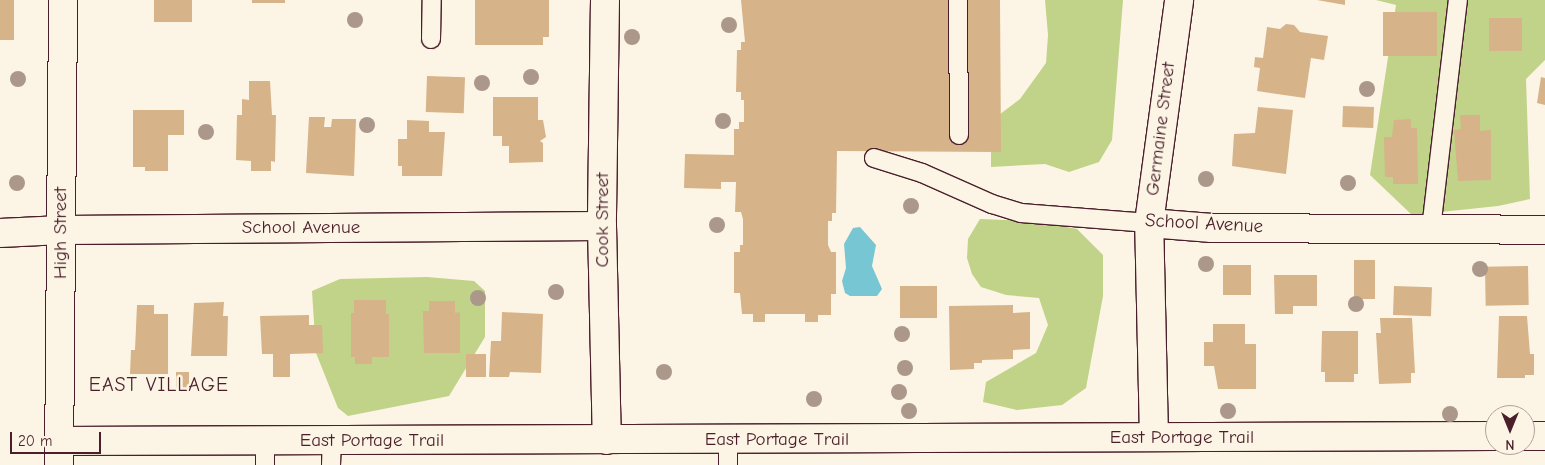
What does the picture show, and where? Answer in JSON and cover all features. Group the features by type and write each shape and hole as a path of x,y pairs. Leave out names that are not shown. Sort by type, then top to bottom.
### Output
{"street":[{"name":"High Street","path":"59,453 63,0"},
{"name":"Cook Street","path":"605,0 602,226 607,440"},
{"name":"Germaine Street","path":"1154,437 1149,223 1178,0"},
{"name":"School Avenue","path":"1149,223 1212,228 1545,230"},
{"name":"School Avenue","path":"0,234 62,230 602,226"},
{"name":"East Portage Trail","path":"59,453 331,453 607,440 728,452 1154,437 1485,436"}],"lane":[{"path":"430,40 432,0"},
{"path":"958,0 959,135"},
{"path":"1431,229 1458,0"},
{"name":"School Avenue","path":"874,158 922,173 992,204 1022,213 1149,223"}],"green space":[{"path":"1045,0 1123,0 1112,140 1099,162 1069,172 1045,164 991,167 991,121 1020,99 1046,63 1048,35"},
{"path":"1376,0 1545,0 1545,60 1526,79 1530,199 1498,206 1412,215 1370,175 1396,5"},
{"path":"980,219 1035,221 1077,229 1103,255 1103,296 1086,388 1062,405 1017,410 983,402 986,382 1036,353 1048,325 1039,298 1006,295 981,287 972,274 967,258 968,239"},
{"path":"427,277 474,281 485,291 485,337 449,396 348,416 338,408 316,353 312,291 340,279"}],"water":[{"path":"860,227 876,245 872,266 882,289 877,296 850,296 845,293 842,281 846,268 844,244 853,228"}],"building":[{"path":"0,0 14,0 14,40 0,40"},
{"path":"154,0 192,0 192,22 154,22"},
{"path":"252,0 285,0 285,3 252,3"},
{"path":"475,0 549,0 549,37 543,37 543,45 475,45"},
{"path":"741,0 1000,0 1001,152 837,151 836,213 832,213 832,221 828,221 828,245 831,252 836,252 836,294 831,294 831,315 818,315 818,322 805,322 805,314 765,314 765,322 753,322 753,314 742,314 740,293 734,293 734,252 740,252 740,245 743,245 743,219 741,212 735,212 736,182 721,182 721,189 684,188 685,154 734,155 734,129 739,129 739,122 744,122 744,100 741,100 741,92 736,92 737,50 741,50 741,42 745,42"},
{"path":"1317,0 1345,0 1345,5"},
{"path":"1383,12 1437,12 1437,56 1383,56"},
{"path":"1489,18 1522,18 1522,51 1489,51"},
{"path":"1286,24 1294,25 1300,32 1328,36 1324,60 1311,58 1305,98 1257,91 1260,68 1254,67 1255,57 1263,58 1267,27 1280,29"},
{"path":"427,76 465,77 464,113 426,112"},
{"path":"1541,77 1545,78 1545,105 1537,103"},
{"path":"249,81 270,81 272,115 276,115 275,162 271,161 271,171 251,171 251,161 236,160 237,115 242,115 242,99 249,100"},
{"path":"493,97 538,97 538,120 543,120 546,137 540,141 543,143 543,162 509,163 509,146 502,146 502,136 493,136"},
{"path":"1343,106 1374,107 1373,128 1342,127"},
{"path":"1258,107 1293,110 1286,174 1232,166 1234,134 1255,133"},
{"path":"133,110 184,110 184,135 168,135 168,171 145,171 145,167 133,167"},
{"path":"1460,115 1480,115 1480,131 1491,130 1491,180 1458,181 1454,130 1461,129"},
{"path":"309,117 325,117 324,127 331,127 332,119 356,119 354,176 306,173"},
{"path":"1411,119 1411,128 1417,128 1418,184 1393,184 1393,177 1385,177 1384,137 1392,137 1394,120"},
{"path":"407,120 429,121 429,132 445,132 442,176 402,176 402,166 398,166 398,139 407,139"},
{"path":"1354,260 1375,260 1375,299 1354,299"},
{"path":"1223,265 1251,265 1251,295 1223,295"},
{"path":"1528,266 1529,305 1486,306 1485,267"},
{"path":"1274,275 1317,275 1317,306 1293,306 1293,314 1275,314"},
{"path":"900,286 937,286 937,318 900,318"},
{"path":"1394,286 1432,287 1431,316 1393,315"},
{"path":"354,300 386,300 386,314 389,314 389,357 372,357 372,364 355,364 355,357 351,357 351,313 354,313"},
{"path":"429,301 455,301 455,313 460,312 460,353 424,353 423,311 429,311"},
{"path":"224,302 223,316 228,316 227,356 191,356 194,303"},
{"path":"137,305 154,305 154,314 168,314 168,374 130,374 131,350 135,350"},
{"path":"1013,305 1013,313 1030,312 1030,349 1013,350 1013,359 982,360 982,363 974,363 974,369 950,370 949,306"},
{"path":"502,312 543,314 541,373 510,372 509,377 489,377 491,341 501,341"},
{"path":"309,315 309,325 322,325 323,353 290,354 290,377 273,377 273,354 262,354 260,316"},
{"path":"1499,316 1527,316 1530,354 1534,354 1534,375 1525,375 1525,378 1497,378"},
{"path":"1380,318 1412,318 1415,373 1411,373 1411,383 1379,384 1376,333 1381,333"},
{"path":"1213,324 1245,324 1245,344 1256,344 1256,389 1218,389 1214,366 1204,366 1204,342 1213,342"},
{"path":"1322,331 1358,331 1358,374 1354,374 1354,382 1325,382 1325,372 1321,372"},
{"path":"466,354 486,354 486,377 466,377"},
{"path":"176,372 189,372 189,393 176,393"}],"district":[{"name":"EAST VILLAGE","path":"159,384"}]}
